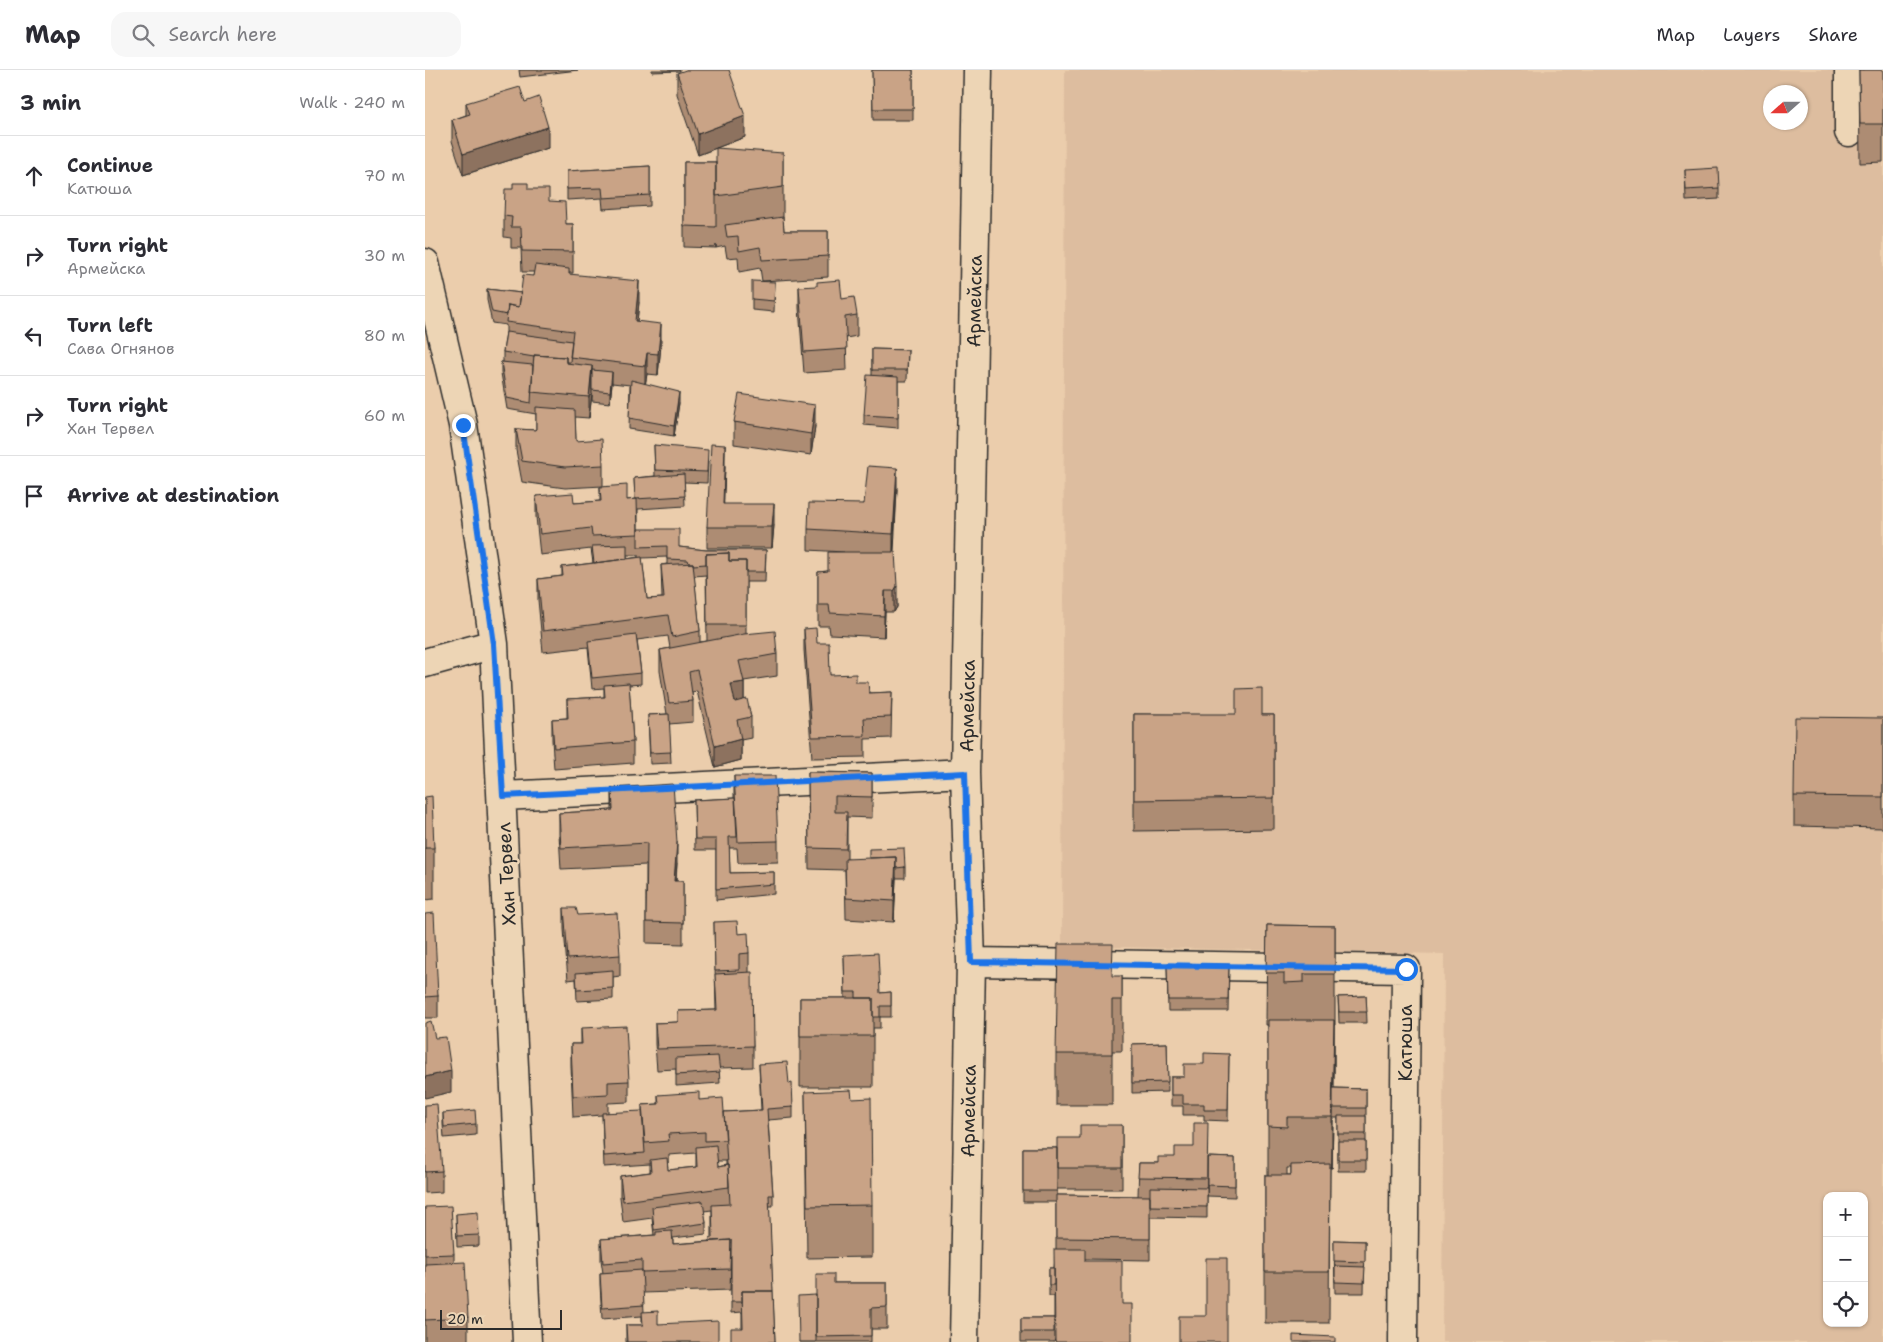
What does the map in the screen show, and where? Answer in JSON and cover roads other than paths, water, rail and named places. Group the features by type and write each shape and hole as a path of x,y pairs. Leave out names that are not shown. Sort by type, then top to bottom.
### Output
{"street":[{"name":"Армейска","path":"964,1342 971,962 965,773 978,70"},
{"path":"1849,70 1849,132"},
{"name":"Хан Тервел","path":"425,263 463,425 494,644 503,796 527,1342"},
{"path":"425,664 494,644"},
{"path":"503,796 965,773"},
{"name":"Катюша","path":"971,962 1406,969 1403,1342"}]}
